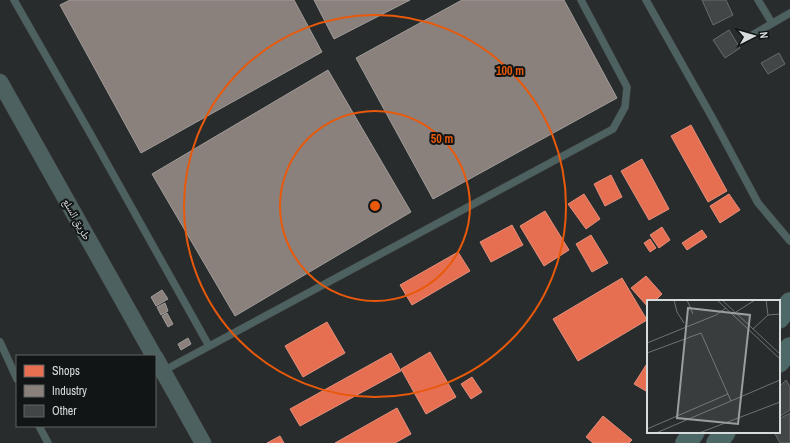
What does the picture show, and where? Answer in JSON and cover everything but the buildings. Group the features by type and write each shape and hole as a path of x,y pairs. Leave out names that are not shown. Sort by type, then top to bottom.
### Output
{"main road":[{"path":"780,317 790,303"},
{"path":"780,361 790,348"},
{"path":"686,443 693,433"},
{"path":"717,443 724,433"}],"street":[{"name":"طريق السلع","path":"0,82 154,355"},
{"name":"طريق السلع","path":"157,361 203,443"}],"lane":[{"path":"14,0 209,346"},
{"path":"157,361 209,346 613,129 625,107 627,87 581,0"},
{"path":"646,0 758,203 790,241"},
{"path":"758,0 772,23"},
{"path":"749,37 790,13"},
{"path":"0,342 16,376"},
{"path":"40,427 48,443"}]}
